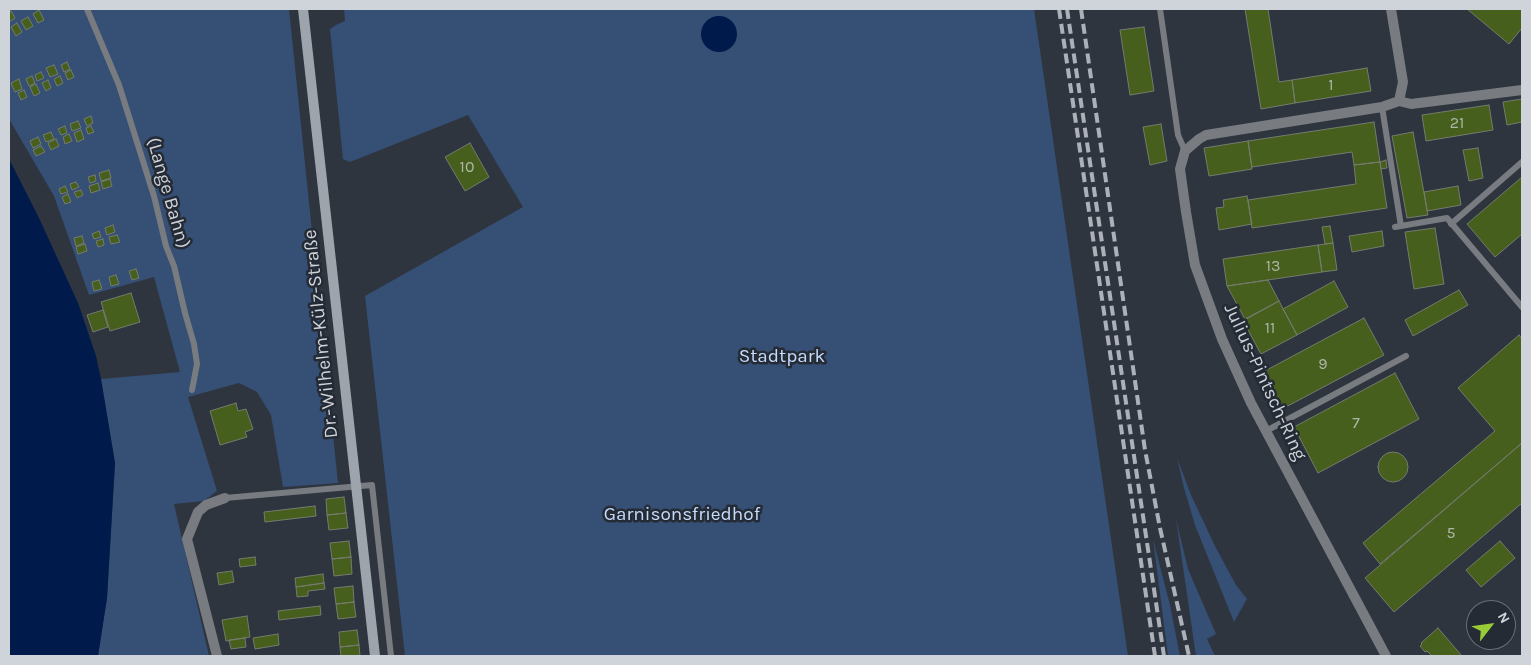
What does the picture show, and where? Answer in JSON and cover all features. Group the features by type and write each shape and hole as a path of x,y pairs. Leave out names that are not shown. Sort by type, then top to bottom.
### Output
{"main road":[{"name":"Dr.-Wilhelm-Külz-Straße","path":"303,9 375,656"}],"street":[{"path":"1392,9 1403,82 1399,100"},
{"path":"1185,151 1206,135 1382,108 1399,100 1411,104 1522,90"},
{"name":"Julius-Pintsch-Ring","path":"1185,151 1180,169 1195,264 1226,346 1266,431 1386,656"},
{"path":"217,656 187,539 198,512 206,505 226,498"}],"lane":[{"name":"(Lange Bahn)","path":"87,9 119,85 154,196 166,246 174,266 194,344 197,364 192,390"},
{"path":"1160,9 1178,135 1185,151"},
{"path":"1382,108 1398,227 1447,218 1522,307"},
{"path":"1451,224 1522,162"},
{"path":"1266,431 1406,356"},
{"path":"226,498 372,486 391,656"}],"green space":[{"path":"9,9 289,9 338,483 283,487 271,415 257,392 239,383 188,397 217,491 204,501 174,504 209,656 98,656 107,598 115,463 101,379 180,372 154,277 89,295 54,196 9,119"},
{"name":"Stadtpark","path":"344,9 1034,9 1128,656 405,656 365,296 523,207 468,115 350,162 343,159 330,29 345,21"},
{"path":"1177,458 1191,495 1215,546 1236,585 1247,599 1234,622 1195,525"},
{"path":"1176,519 1188,569 1216,634 1207,639 1215,656 1196,656"},
{"path":"1153,539 1170,605 1180,656 1168,656"}],"shaded area":[{"path":"719,16 731,22 737,34 731,46 719,52 707,46 701,34 707,22"},
{"path":"9,159 39,218 78,303 96,356 101,379 115,463 107,598 98,656 9,656"}],"building":[{"path":"1245,9 1268,9 1279,82 1292,80 1295,103 1261,109"},
{"path":"1467,9 1522,9 1522,28 1509,44"},
{"path":"39,10 44,20 38,23 33,14"},
{"path":"11,11 15,18 9,22 9,13"},
{"path":"28,17 33,26 26,30 21,21"},
{"path":"17,23 22,32 16,36 11,27"},
{"path":"1144,27 1154,91 1130,95 1120,30"},
{"path":"67,62 70,69 64,72 61,65"},
{"path":"54,65 58,74 50,77 46,68"},
{"path":"1367,68 1371,91 1295,103 1292,80"},
{"path":"71,70 74,77 68,80 65,73"},
{"path":"41,72 44,78 37,81 35,75"},
{"path":"32,76 35,83 29,86 26,79"},
{"path":"60,76 63,83 57,86 54,79"},
{"path":"19,79 22,89 15,92 11,83"},
{"path":"48,80 51,88 46,91 42,83"},
{"path":"36,84 40,93 34,96 30,87"},
{"path":"24,90 27,97 21,100 18,93"},
{"path":"1522,99 1522,122 1507,125 1503,102"},
{"path":"1489,105 1493,130 1426,141 1422,115"},
{"path":"91,116 93,123 87,126 84,119"},
{"path":"78,121 81,128 72,131 70,124"},
{"path":"1374,122 1380,162 1354,165 1352,152 1252,167 1248,141"},
{"path":"1161,124 1167,161 1150,165 1143,127"},
{"path":"65,126 67,133 61,135 58,129"},
{"path":"91,126 94,132 88,134 86,128"},
{"path":"81,130 84,139 77,142 74,133"},
{"path":"51,132 54,139 46,142 43,135"},
{"path":"1413,132 1428,215 1407,218 1392,136"},
{"path":"69,134 72,141 65,144 63,137"},
{"path":"38,137 41,144 33,148 30,141"},
{"path":"56,139 59,146 51,150 48,143"},
{"path":"1248,141 1252,169 1209,176 1204,148"},
{"path":"470,143 489,177 465,191 445,157"},
{"path":"41,146 45,152 36,156 33,150"},
{"path":"1478,148 1483,178 1469,181 1463,150"},
{"path":"1386,160 1387,168 1381,169 1380,162"},
{"path":"1380,162 1387,208 1252,228 1248,200 1356,184 1354,165"},
{"path":"109,170 111,178 101,181 99,173"},
{"path":"95,175 96,181 90,183 88,177"},
{"path":"1522,177 1522,234 1495,257 1467,224"},
{"path":"110,179 112,186 103,189 101,182"},
{"path":"76,182 79,187 72,190 70,184"},
{"path":"98,183 100,190 91,193 89,186"},
{"path":"65,186 68,192 61,194 59,189"},
{"path":"1458,186 1461,205 1427,211 1424,192"},
{"path":"81,190 83,195 77,198 74,192"},
{"path":"68,194 71,202 65,204 62,197"},
{"path":"1247,196 1252,224 1219,230 1216,208 1224,207 1223,200"},
{"path":"113,225 115,232 107,235 105,228"},
{"path":"1330,226 1333,243 1325,244 1322,227"},
{"path":"1435,228 1444,284 1414,289 1405,232"},
{"path":"99,231 101,237 94,239 92,234"},
{"path":"1382,231 1384,246 1352,252 1349,236"},
{"path":"117,235 120,242 111,244 109,237"},
{"path":"82,236 84,243 76,246 74,238"},
{"path":"103,239 104,245 98,247 96,241"},
{"path":"1333,243 1337,270 1322,272 1318,245"},
{"path":"85,244 87,251 78,254 76,247"},
{"path":"1318,245 1322,272 1227,286 1223,259"},
{"path":"136,269 139,278 132,280 129,271"},
{"path":"116,275 119,284 111,286 109,277"},
{"path":"99,280 102,289 94,291 92,282"},
{"path":"1268,280 1279,301 1245,319 1227,286"},
{"path":"1334,281 1348,307 1297,335 1283,309"},
{"path":"1459,290 1468,305 1413,336 1405,320"},
{"path":"131,293 140,322 110,331 101,302"},
{"path":"1279,301 1297,335 1261,354 1243,321"},
{"path":"103,310 108,327 93,332 87,315"},
{"path":"1364,318 1384,355 1282,409 1263,372"},
{"path":"1519,335 1522,339 1522,443 1380,564 1363,543 1495,431 1458,388"},
{"path":"1395,373 1419,419 1318,473 1294,427"},
{"path":"236,403 238,411 246,409 253,429 245,432 247,437 220,445 210,411"},
{"path":"1522,443 1522,503 1394,612 1365,578"},
{"path":"1393,452 1404,456 1408,467 1404,478 1393,482 1382,478 1378,467 1382,456"},
{"path":"344,497 346,513 327,515 326,499"},
{"path":"315,506 316,516 265,522 264,512"},
{"path":"346,513 348,528 329,530 327,515"},
{"path":"349,541 351,557 332,559 330,543"},
{"path":"1500,541 1515,558 1481,587 1466,570"},
{"path":"255,557 256,565 240,567 239,559"},
{"path":"351,557 352,574 334,576 332,559"},
{"path":"232,571 234,582 219,585 217,573"},
{"path":"323,574 324,583 296,587 295,578"},
{"path":"324,583 325,589 308,591 308,596 297,597 296,587"},
{"path":"353,586 354,602 336,604 334,588"},
{"path":"354,602 356,617 338,619 336,604"},
{"path":"320,606 321,615 279,620 278,611"},
{"path":"247,616 250,637 226,641 222,620"},
{"path":"1438,628 1462,656 1432,656 1427,651 1425,652 1420,646 1421,643"},
{"path":"357,630 359,645 340,647 339,632"},
{"path":"278,634 279,645 255,649 253,638"},
{"path":"245,638 246,647 231,649 229,640"},
{"path":"359,645 360,656 341,656 340,647"}],"railway":[{"path":"1059,9 1155,656"},
{"path":"1067,9 1164,656"},
{"path":"1081,9 1145,450 1160,528 1189,656"}],"park label":[{"name":"Garnisonsfriedhof","path":"682,515"}]}
